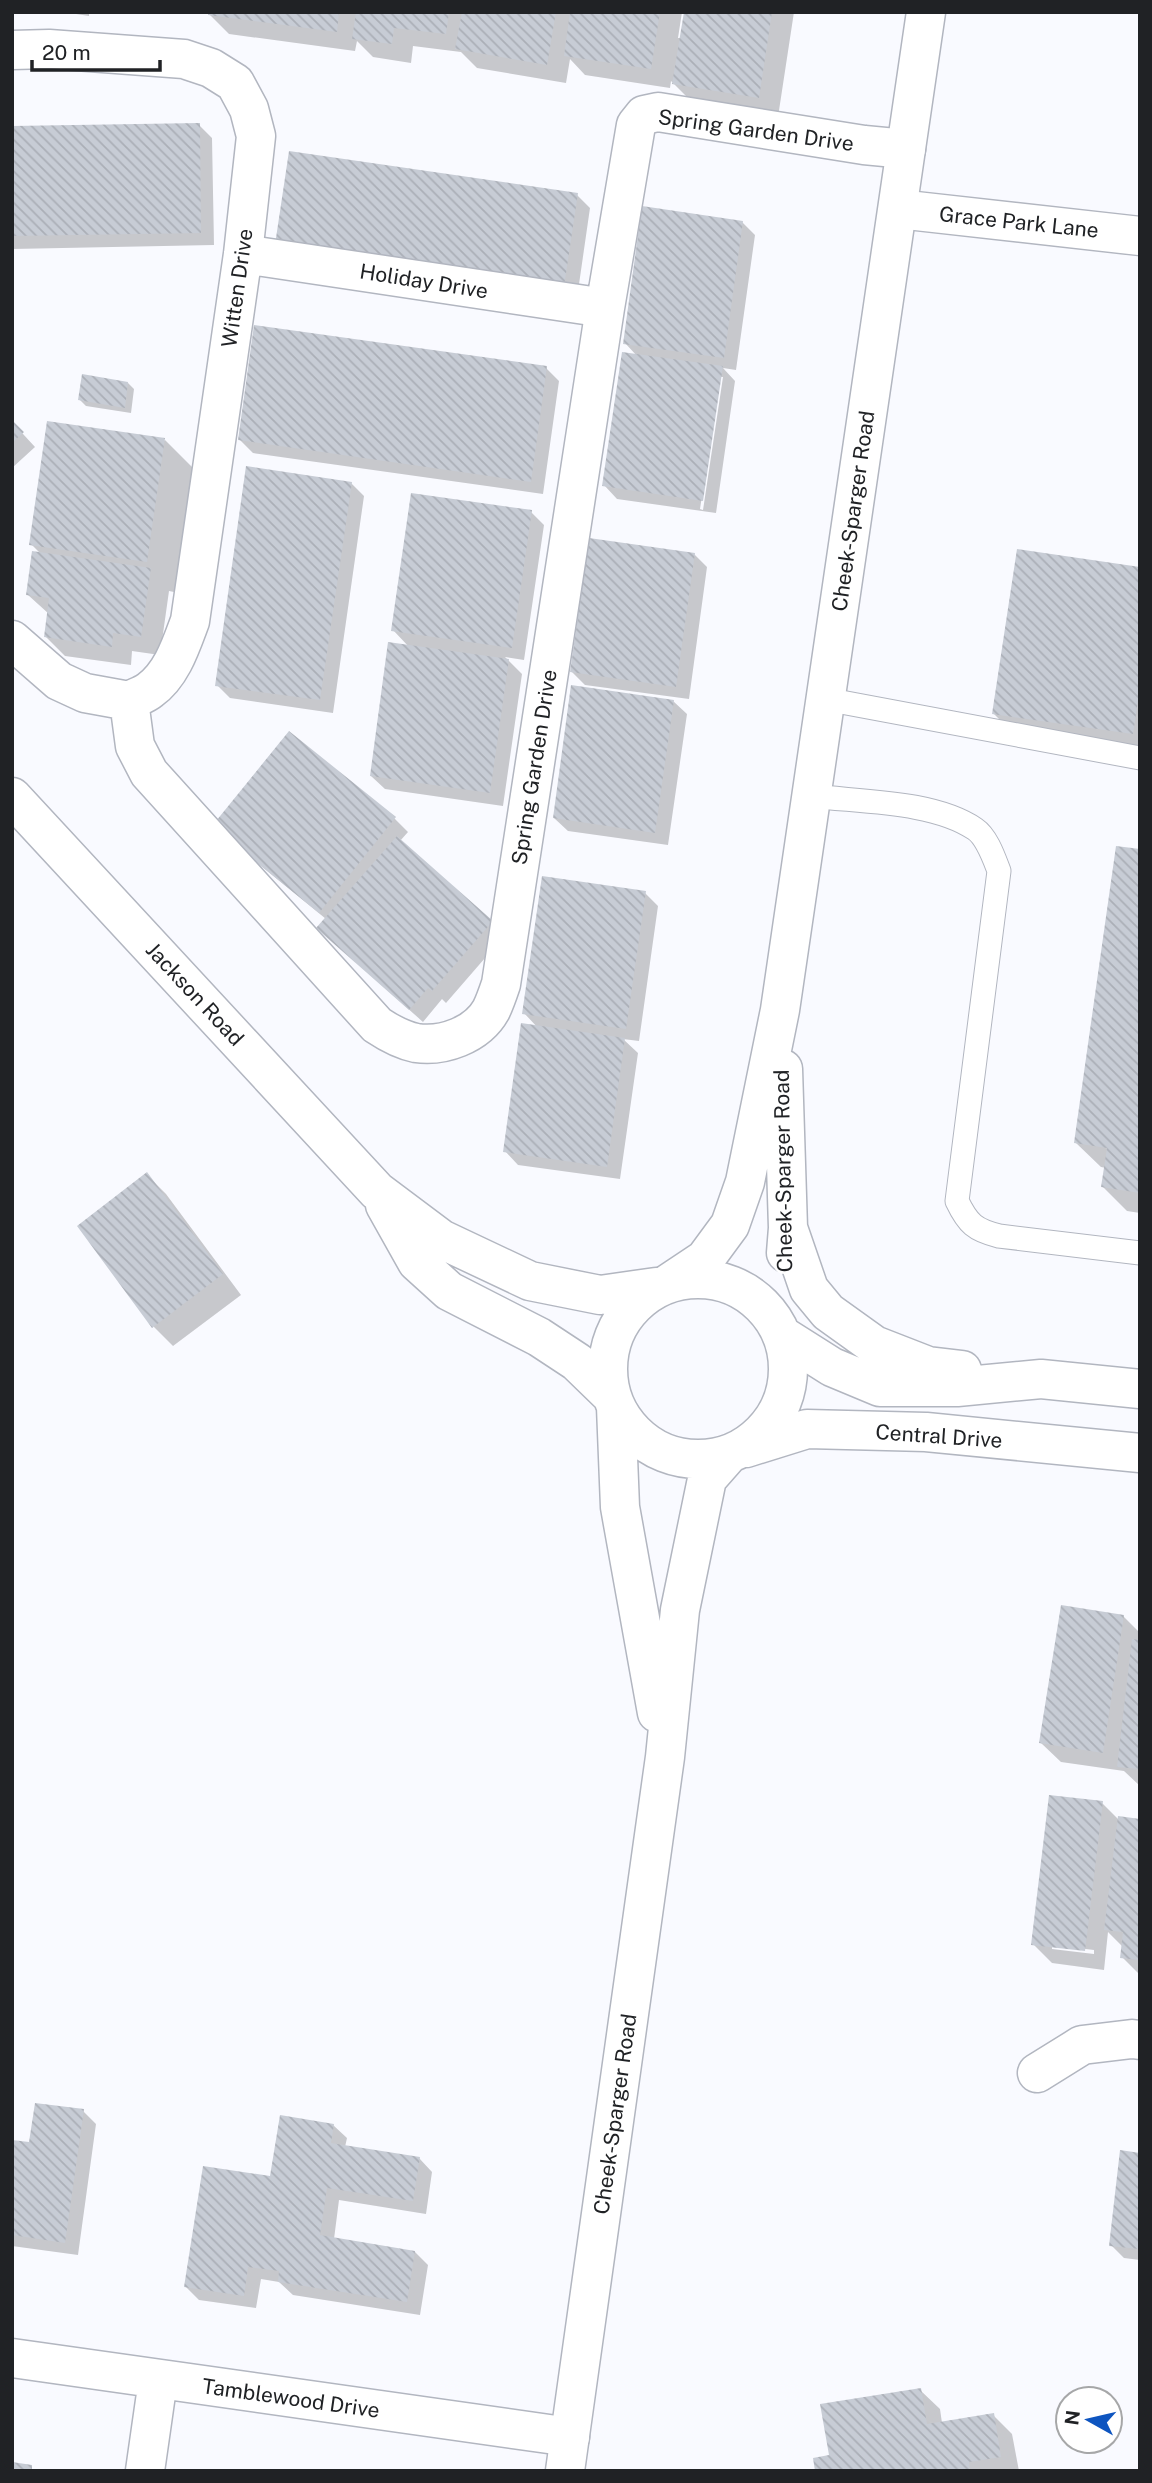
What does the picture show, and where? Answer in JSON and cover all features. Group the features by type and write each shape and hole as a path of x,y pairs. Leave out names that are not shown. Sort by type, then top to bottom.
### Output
{"main road":[{"name":"Cheek-Sparger Road","path":"663,1285 705,1259 730,1225 745,1182 780,1010 926,12"},
{"name":"Witten Drive","path":"12,50 49,49 184,59 211,68 234,83 250,108 256,136 243,254 190,621 178,654 164,674 150,690 129,701"},
{"name":"Spring Garden Drive","path":"129,701 135,747 149,773 377,1025 395,1036 415,1043 435,1044 457,1038 474,1029 491,1011 501,984 605,308 636,125 644,115 657,112 864,145 906,149"},
{"name":"Grace Park Lane","path":"898,209 1140,236"},
{"name":"Holiday Drive","path":"243,254 605,308"},
{"path":"12,640 59,681 85,693 129,701"},
{"name":"Jackson Road","path":"12,797 377,1191 441,1239 530,1281 600,1294 663,1285"},
{"name":"Cheek-Sparger Road","path":"780,1010 788,1228 782,1334"},
{"name":"Jackson Road","path":"377,1191 418,1262 449,1291 539,1337 577,1362 614,1401"},
{"path":"788,1228 809,1289 828,1312 874,1345 928,1366 1140,1389"},
{"path":"695,1278 722,1281 746,1292 767,1310 782,1334 788,1362 786,1390 775,1415 758,1437 735,1452 703,1459 676,1457 652,1447 631,1429 614,1401 608,1369 611,1343 623,1319 640,1299 663,1285 695,1278"},
{"path":"782,1334 832,1367 880,1387 957,1387 1041,1379"},
{"name":"Cheek-Sparger Road","path":"614,1401 621,1507 665,1757"},
{"name":"Central Drive","path":"735,1452 807,1429 926,1432 1140,1453"},
{"name":"Cheek-Sparger Road","path":"568,2454 665,1757 680,1609 707,1479 735,1452"},
{"path":"1037,2073 1083,2045 1140,2040"},
{"name":"Tamblewood Drive","path":"12,2358 158,2380 568,2454"},
{"path":"145,2471 158,2380"}],"lane":[{"path":"825,699 1140,758"},
{"path":"812,796 935,810 977,830 993,855 999,871 957,1201 967,1220 982,1231 999,1236 1140,1253"}],"building":[{"path":"208,12 339,12 337,32 208,15"},
{"path":"356,12 449,12 446,34 394,28 392,44 352,39"},
{"path":"462,12 556,12 547,65 455,49"},
{"path":"570,12 660,12 651,69 564,56"},
{"path":"684,12 772,12 759,98 672,84"},
{"path":"200,123 201,233 12,236 12,126"},
{"path":"289,151 578,193 562,300 273,258"},
{"path":"642,206 743,221 724,358 623,344"},
{"path":"254,325 547,366 531,482 238,440"},
{"path":"622,352 723,366 703,501 602,486"},
{"path":"82,374 128,382 125,408 78,400"},
{"path":"12,420 24,432 12,443"},
{"path":"47,421 165,438 147,562 29,545"},
{"path":"246,466 352,482 320,700 215,686"},
{"path":"411,493 532,510 512,648 391,631"},
{"path":"589,538 695,553 676,687 570,672"},
{"path":"1017,549 1140,567 1140,687 1133,734 992,714"},
{"path":"32,551 151,568 141,637 113,633 112,647 44,637 49,598 26,595"},
{"path":"388,642 509,659 490,793 370,776"},
{"path":"571,685 674,700 655,833 553,818"},
{"path":"289,731 396,817 319,913 212,826"},
{"path":"397,836 493,921 432,991 428,988 409,1010 316,928"},
{"path":"1116,846 1140,849 1140,1193 1101,1187 1107,1148 1074,1143"},
{"path":"542,876 646,891 626,1029 522,1014"},
{"path":"521,1023 625,1038 607,1167 503,1152"},
{"path":"147,1172 223,1274 152,1328 77,1226"},
{"path":"1061,1605 1124,1615 1103,1753 1039,1743"},
{"path":"1132,1639 1140,1640 1140,1769 1117,1767"},
{"path":"1049,1795 1103,1801 1085,1951 1031,1945"},
{"path":"1118,1816 1140,1819 1140,1960 1120,1958 1123,1932 1104,1930"},
{"path":"35,2103 84,2109 65,2243 12,2235 12,2140 29,2142"},
{"path":"280,2115 334,2124 331,2143 420,2157 413,2201 327,2188 320,2235 415,2251 407,2302 278,2282 279,2271 248,2267 244,2296 184,2287 203,2166 270,2176"},
{"path":"1120,2150 1140,2153 1140,2249 1109,2246"},
{"path":"921,2388 927,2424 994,2413 1001,2457 969,2462 970,2471 815,2471 813,2458 829,2455 820,2404"},
{"path":"12,2462 32,2465 32,2471 12,2471"}]}
